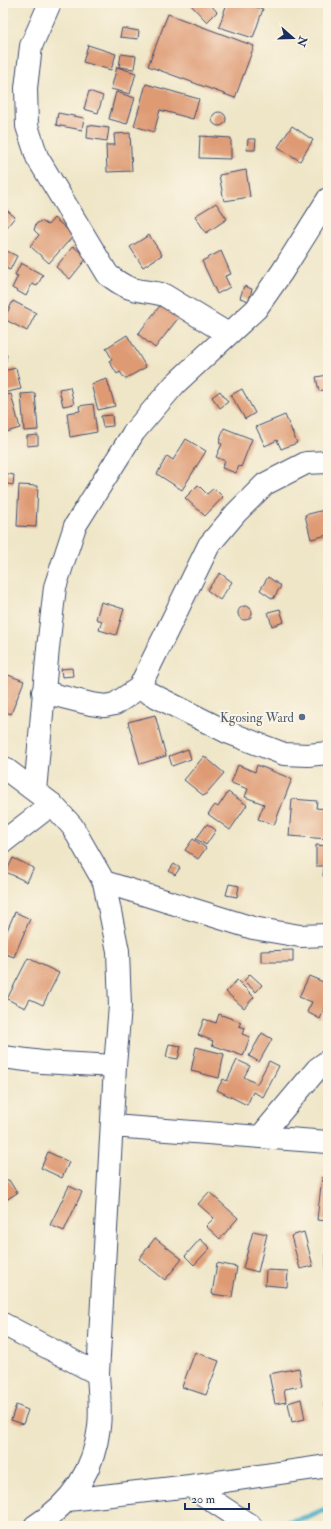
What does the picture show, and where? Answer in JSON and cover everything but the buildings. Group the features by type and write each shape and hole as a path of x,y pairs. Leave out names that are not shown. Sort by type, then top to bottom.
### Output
{"street":[{"path":"50,3 31,46 26,88 27,126 37,157 108,275 126,287 138,291 154,292 164,295 228,334"},
{"path":"35,791 43,692 55,587 75,526 134,432 174,384 256,309 282,272 328,199"},
{"path":"43,692 104,706 116,704 139,688 209,545 236,513 264,484 306,463 328,462"},
{"path":"139,688 227,732 284,754 308,756 328,753"},
{"path":"3,767 52,804 72,826 104,882 118,950 120,1006 115,1066 98,1374 99,1425 95,1449 89,1468 68,1500 35,1526"},
{"path":"3,842 52,804"},
{"path":"104,882 253,928 300,936 328,935"},
{"path":"3,1057 42,1062 115,1066"},
{"path":"260,1137 317,1069 328,1061"},
{"path":"112,1126 328,1142"},
{"path":"4,1326 98,1374"},
{"path":"68,1500 190,1486 328,1466"},
{"path":"190,1486 251,1526"}],"waterway":[{"path":"272,1526 308,1517 328,1508"}],"place":[{"name":"Kgosing Ward","path":"302,717"}]}
